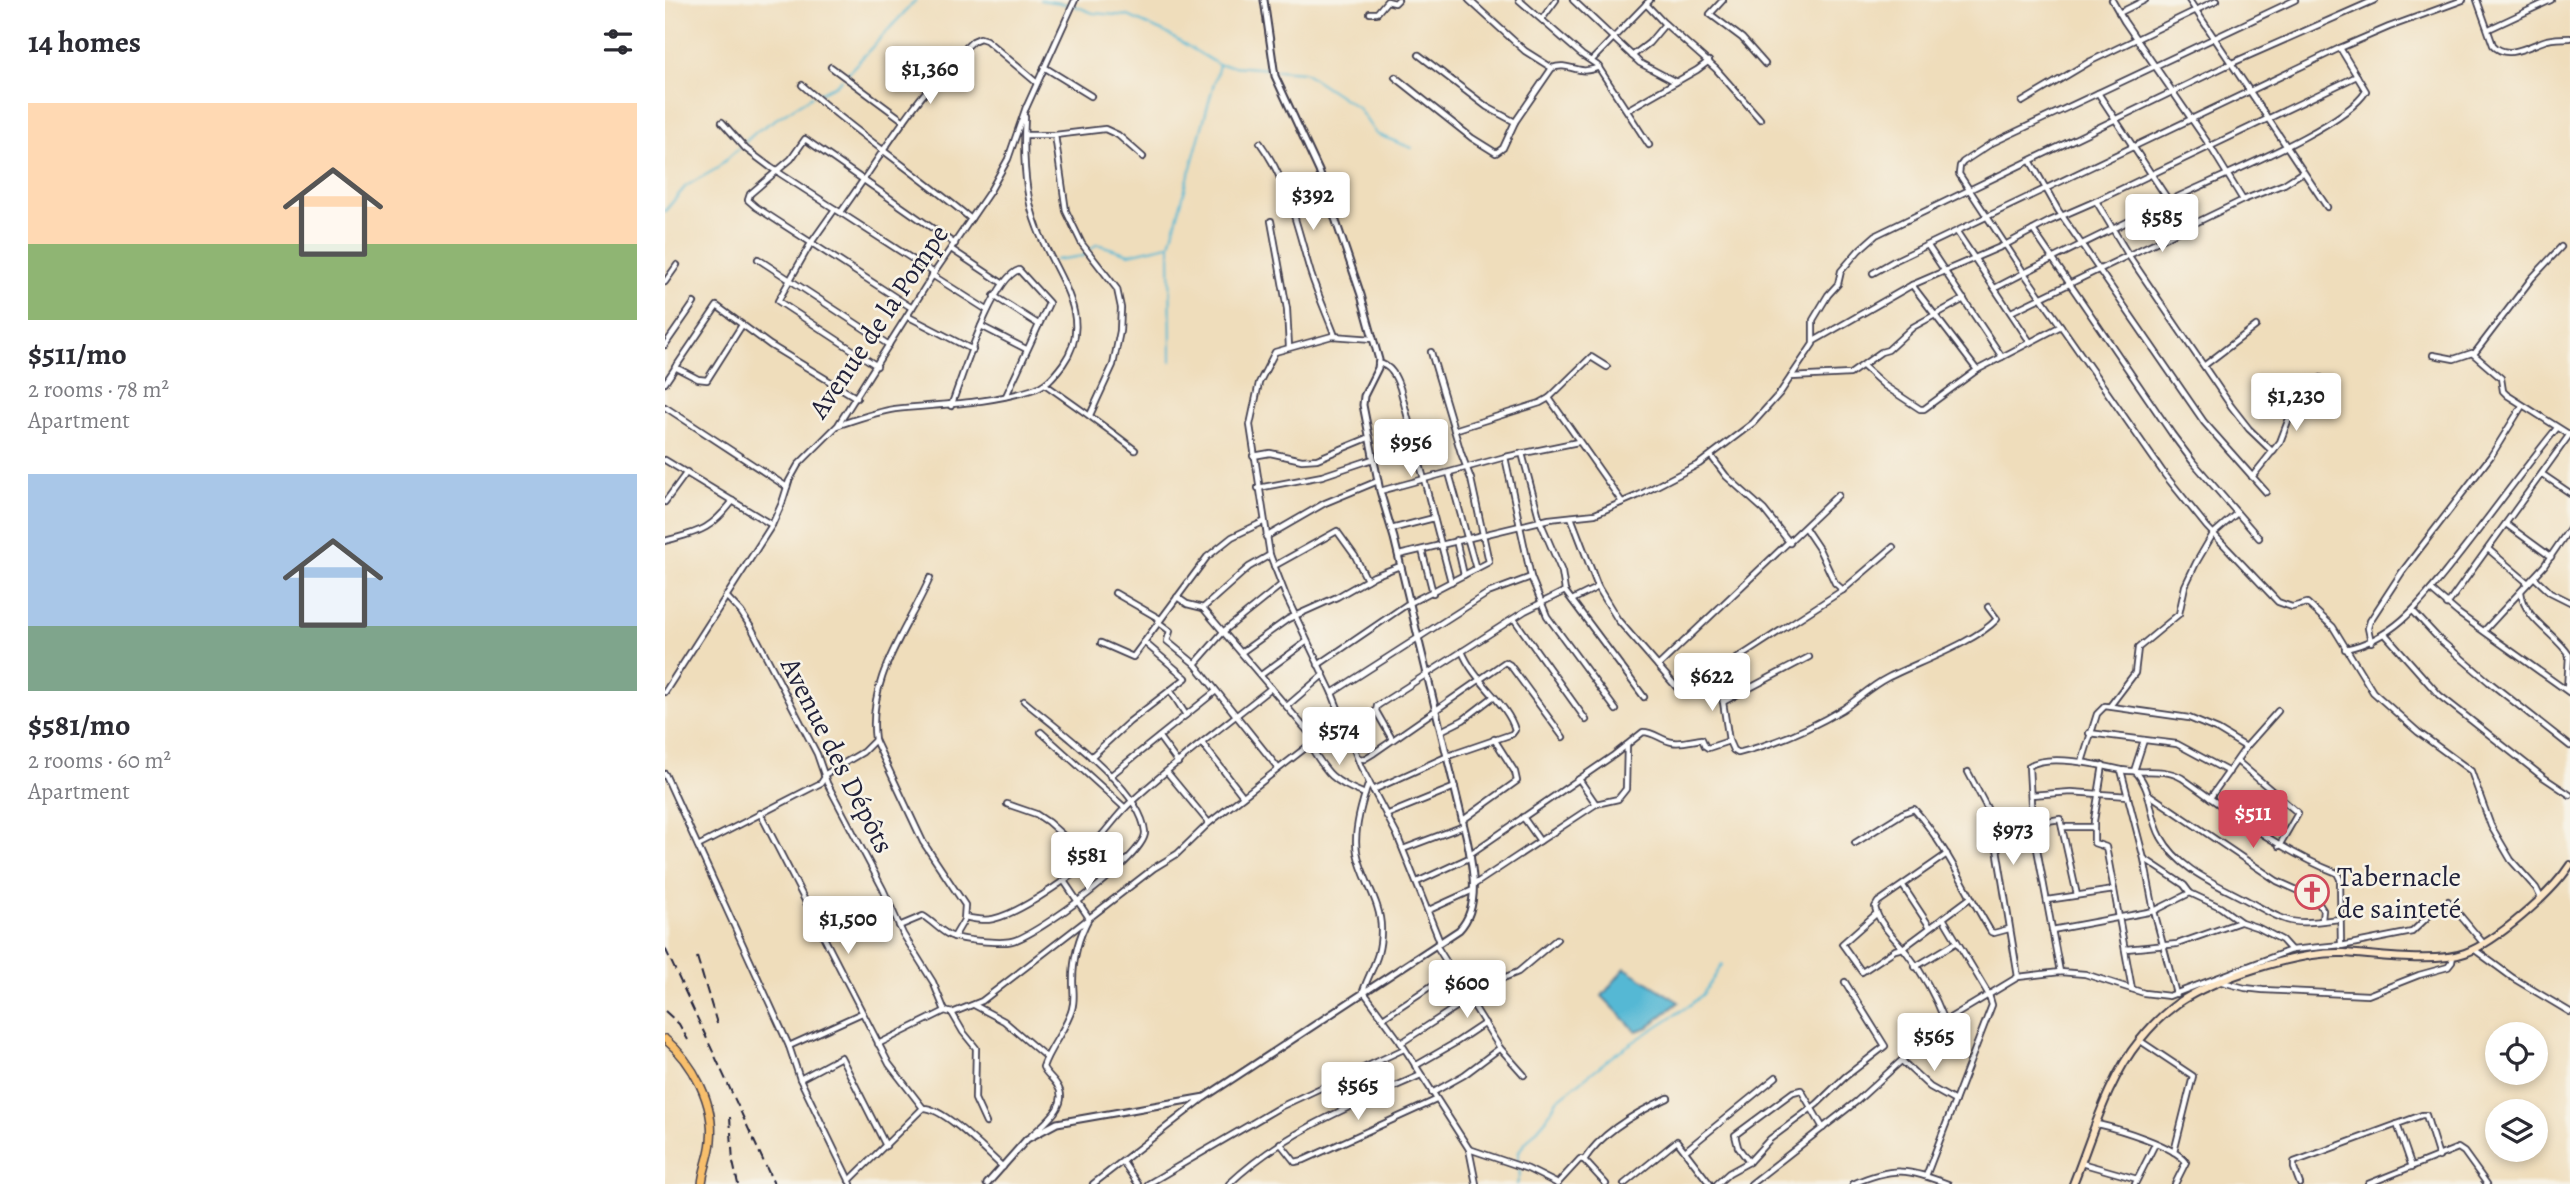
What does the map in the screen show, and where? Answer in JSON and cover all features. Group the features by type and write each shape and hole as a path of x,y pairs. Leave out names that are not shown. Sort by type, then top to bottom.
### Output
{"highway":[{"path":"665,1039 686,1062 710,1110 711,1140 701,1182"}],"main road":[{"path":"2073,1184 2114,1080 2139,1040 2156,1021 2179,1003 2236,973 2341,948 2432,958 2453,956 2474,949 2541,898 2558,882 2570,865"}],"street":[{"name":"Avenue de la Pompe","path":"665,692 772,525 798,465 838,425 857,398 1007,159 1026,107 1075,0"},
{"path":"1093,1184 1205,1097 1462,927 1474,887 1471,855 1448,756 1368,438 1363,401 1378,363 1373,339 1319,171 1275,76 1264,0"},
{"path":"1370,13 1379,12 1387,1 1395,3 1398,0"},
{"path":"1469,0 1525,51 1552,68"},
{"path":"1519,0 1599,67 1649,145"},
{"path":"1542,19 1556,0"},
{"path":"1573,0 1632,56 1648,68 1676,82"},
{"path":"1723,0 1710,14 1742,38 1765,64"},
{"path":"2112,0 2243,200"},
{"path":"2119,13 2145,0"},
{"path":"2189,0 2327,208"},
{"path":"2022,102 2065,75 2217,0"},
{"path":"2295,0 1992,143 1963,162 1959,174 2158,466 2213,534 2278,602 2292,607 2304,603 2314,609 2333,627 2372,692 2424,737 2471,771 2491,826 2514,865 2536,888 2541,898"},
{"path":"1814,341 1815,318 1828,295 1838,284 1841,271 1864,245 1890,228 1916,218 2232,63 2375,0"},
{"path":"1873,273 2340,48 2460,0"},
{"path":"2477,0 2495,48 2507,52 2549,40 2570,38"},
{"path":"2489,29 2551,0"},
{"path":"1591,60 1648,2 1665,24 1709,61 1760,119"},
{"path":"1632,56 1650,43 1665,24"},
{"path":"877,366 779,303 777,299 811,243 865,180 904,121 937,77 960,53 980,38 998,48 1037,83"},
{"path":"1995,288 2051,257 2330,122 2365,95 2366,89 2340,48"},
{"path":"1419,55 1487,107 1515,122"},
{"path":"1627,110 1709,61"},
{"path":"1395,77 1472,138 1496,153 1506,143 1515,122 1552,68 1563,65 1579,72 1599,67"},
{"path":"831,67 904,121"},
{"path":"1044,67 1091,96"},
{"path":"1399,555 1540,521 1595,514 1622,502 1710,456 1753,423 1780,393 1814,341 1912,285 2005,245 2357,76"},
{"path":"802,85 849,126 971,219"},
{"path":"2098,93 2169,201"},
{"path":"838,425 895,410 951,406 1005,397 1046,385 1074,346 1077,318 1073,304 1037,228 1027,182 1026,107"},
{"path":"722,122 746,149 775,171 987,310"},
{"path":"1025,135 1111,130 1143,157"},
{"path":"1055,135 1066,211 1082,244 1117,289 1121,308 1121,331 1113,365 1090,415"},
{"path":"912,308 748,200 750,194 791,159 806,139 1002,283"},
{"path":"1260,143 1290,198 1315,285 1335,337"},
{"path":"2031,162 2062,216 2204,422 2266,492"},
{"path":"2011,312 2243,200 2278,187 2303,172"},
{"path":"2097,201 2129,256 2239,417 2273,452"},
{"path":"1271,222 1285,297 1289,347"},
{"path":"2033,230 2193,462 2259,538"},
{"path":"1957,232 2030,342"},
{"path":"1928,247 2002,357"},
{"path":"2474,354 2532,278 2561,247"},
{"path":"758,259 889,345"},
{"path":"665,282 677,265"},
{"path":"951,406 994,296 1013,271 1019,270 1049,303 1005,397"},
{"path":"1912,285 1977,370"},
{"path":"994,296 1038,324"},
{"path":"1790,377 1849,375 1888,350 1908,330 1964,299"},
{"path":"665,345 694,303"},
{"path":"665,383 716,307 720,307 778,351 857,398"},
{"path":"907,316 973,350"},
{"path":"675,366 698,379 707,380 743,325"},
{"path":"981,326 1026,349"},
{"path":"1863,366 1896,394 1915,407 1924,409 1977,370 2061,326"},
{"path":"2205,365 2256,326"},
{"path":"1373,339 1335,337 1289,347 1273,355 1257,390 1250,425 1266,537 1273,566 1294,616 1332,693 1346,731 1361,759 1361,767 1403,849 1429,910 1438,943 1452,972 1500,1048 1524,1074"},
{"path":"1318,665 1409,604 1489,561 1467,467 1431,352"},
{"path":"2433,355 2454,359 2469,352 2474,354 2501,378 2505,393 2570,435 2447,605"},
{"path":"1454,429 1540,403 1549,398 1591,357 1607,368"},
{"path":"1378,363 1390,369 1400,388 1451,582"},
{"path":"2252,477 2273,452 2288,421 2318,386 2321,378"},
{"path":"1046,385 1135,450"},
{"path":"1549,398 1622,502"},
{"path":"2371,642 2368,628 2370,621 2402,572 2491,456 2522,406"},
{"path":"666,411 787,487"},
{"path":"2345,649 2371,642 2413,611 2557,428"},
{"path":"1253,456 1274,454 1302,460 1317,459 1368,438"},
{"path":"1380,491 1505,457 1578,442"},
{"path":"1522,453 1540,521 1562,572 1565,590 1644,697"},
{"path":"1710,456 1726,476 1764,510 1790,543"},
{"path":"1505,457 1531,577 1549,620 1616,710"},
{"path":"1258,488 1322,476 1373,459"},
{"path":"665,460 772,525"},
{"path":"665,502 687,472"},
{"path":"1449,472 1476,569"},
{"path":"2542,474 2570,493"},
{"path":"1266,537 1325,503 1378,481"},
{"path":"1658,666 1838,495"},
{"path":"665,541 702,531 717,521 733,500"},
{"path":"2110,706 2135,673 2138,648 2179,614 2187,580 2213,534 2237,513"},
{"path":"1571,517 1598,587 1618,620 1681,692 1712,676 1843,590 1893,547"},
{"path":"1391,529 1435,518"},
{"path":"1101,643 1132,657 1215,549 1263,522"},
{"path":"2506,524 2551,557"},
{"path":"1805,528 1819,549 1835,583 1843,590"},
{"path":"2484,631 2551,557 2570,529"},
{"path":"1273,566 1336,531 1355,556 1367,580"},
{"path":"1456,540 1464,575"},
{"path":"2488,549 2528,583"},
{"path":"1422,550 1433,593"},
{"path":"1203,608 1248,566 1270,555"},
{"path":"1242,652 1294,616 1400,566"},
{"path":"1332,693 1488,593 1531,577"},
{"path":"2534,577 2550,592 2570,602"},
{"path":"930,578 878,685 874,710 875,740 923,842 965,905 965,917 954,937"},
{"path":"1195,664 1224,631 1281,585"},
{"path":"1572,600 1598,587"},
{"path":"1392,739 1376,708 1514,618 1565,590"},
{"path":"2431,590 2447,605 2568,692"},
{"path":"2521,592 2522,599 2534,617 2569,655 2568,692"},
{"path":"1115,593 1171,631 1167,641 1195,664 1278,768"},
{"name":"Avenue des Dépôts","path":"726,596 752,629 817,754 824,779 883,889 899,926 933,982 945,1012"},
{"path":"1177,597 1187,604 1203,608 1314,740"},
{"path":"1712,676 1721,689 1729,741 1738,753 1815,724 1841,710 1885,679 1983,630 1997,619 1988,607"},
{"path":"2413,611 2440,640 2570,746"},
{"path":"1514,618 1586,720"},
{"path":"2385,634 2439,695 2570,795"},
{"path":"1091,757 1129,722 1185,679 1185,676 1144,642"},
{"path":"1261,674 1306,642"},
{"path":"1373,790 1448,756 1512,734 1515,730 1493,696 1478,680 1462,651"},
{"path":"1723,702 1809,657"},
{"path":"1361,759 1504,662 1509,664 1563,737"},
{"path":"1287,706 1323,675"},
{"path":"965,917 996,919 1078,871 1076,860 1132,801 1272,688"},
{"path":"1170,690 1186,715"},
{"path":"1110,776 1216,691"},
{"path":"1441,731 1463,720 1493,696"},
{"path":"899,926 925,916 954,937 1014,941 1077,902 1115,872 1143,841 1144,828 1132,801 1091,757 1024,701"},
{"path":"2082,762 2089,733 2100,709 2110,706 2189,718 2218,730 2246,747"},
{"path":"2210,798 2246,747 2278,711"},
{"path":"879,1044 945,1012 952,1013 974,1005 1154,868 1177,854 1209,823 1331,728 1341,714"},
{"path":"1331,728 1346,731"},
{"path":"1041,732 1125,808"},
{"path":"1417,882 1471,855 1643,732 1669,742 1702,739 1708,748 1729,741"},
{"path":"2089,733 2177,744 2229,772"},
{"path":"1159,737 1178,763"},
{"path":"1403,849 1463,823 1517,781 1516,774 1494,739"},
{"path":"698,846 824,779 863,752 875,740"},
{"path":"2144,740 2135,771 2150,795 2277,881 2315,898 2323,910 2322,920"},
{"path":"1202,743 1243,796"},
{"path":"1309,744 1329,775 1351,789 1365,794"},
{"path":"1429,910 1474,887 1596,804 1618,799 1625,792 1627,744"},
{"path":"863,752 880,751"},
{"path":"2237,761 2298,813 2279,846"},
{"path":"2060,972 2032,822 2030,764 2082,762 2121,770 2175,774 2279,846 2337,873 2340,878 2341,948"},
{"path":"2103,765 2094,827 2095,845 2106,847 2131,989"},
{"path":"2121,770 2176,994"},
{"path":"1167,772 1209,823"},
{"path":"1968,772 1987,808 1994,830 2018,977"},
{"path":"665,774 789,1046 800,1079 850,1182 923,1108"},
{"path":"1579,779 1596,804"},
{"path":"1363,991 1379,959 1381,926 1373,894 1357,852 1358,832 1369,782"},
{"path":"1386,815 1455,787"},
{"path":"2031,795 2099,793 2128,796"},
{"path":"2150,795 2150,809 2162,839 2190,869 2284,920 2341,919"},
{"path":"1007,804 1048,821 1084,854"},
{"path":"1855,843 1912,808 1932,831 1993,933 2009,929"},
{"path":"760,813 862,1013 901,1082 923,1108 945,1117 1003,1167"},
{"path":"1523,817 1540,841"},
{"path":"1994,830 2057,818 2077,895"},
{"path":"2061,827 2094,827"},
{"path":"1469,846 1478,848"},
{"path":"1945,1021 1915,967 1877,914 1875,907 1878,902 1947,855"},
{"path":"2144,859 2190,892 2220,906 2241,922 2282,940 2291,950"},
{"path":"1064,881 1089,918"},
{"path":"1903,886 1930,926"},
{"path":"2047,900 2114,890"},
{"path":"2052,930 2154,911 2190,892"},
{"path":"1877,914 1842,944 1862,972 1895,950 1903,948 1970,898"},
{"path":"1751,1184 1857,1101 1945,1021 2018,977 2060,972 2085,974 2161,997 2236,973 2291,950 2341,948 2412,932 2448,901 2484,944"},
{"path":"987,1184 1061,1104 1062,1093 1042,1067 1071,1014 1076,952 1089,918"},
{"path":"1926,1176 1992,1005 1989,995 1943,918"},
{"path":"2126,949 2164,947 2200,938 2241,922"},
{"path":"1148,1184 1280,1107 1402,1046 1496,981 1518,972 1557,939"},
{"path":"1915,967 1957,942"},
{"path":"2474,949 2513,978 2570,1012"},
{"path":"2222,982 2245,989 2368,995 2448,967 2453,956"},
{"path":"1383,1018 1452,972"},
{"path":"1717,1184 1749,1162 1770,1139 1812,1108 1845,1077 1885,1046 1845,982"},
{"path":"1363,991 1469,1149 1476,1184"},
{"path":"974,1005 1004,1021 1046,1057"},
{"path":"789,1046 862,1013"},
{"path":"952,1013 976,1048 975,1099 986,1123"},
{"path":"1415,1066 1485,1023"},
{"path":"2139,1040 2193,1076 2174,1152"},
{"path":"1432,1094 1459,1079 1500,1048"},
{"path":"800,1079 841,1058 886,1146"},
{"path":"1902,1061 1930,1087 1955,1101"},
{"path":"1229,1184 1265,1152 1319,1120 1421,1075"},
{"path":"1685,1151 1776,1077"},
{"path":"1749,1162 1738,1147 1735,1135 1798,1089 1823,1128"},
{"path":"1027,1139 1068,1120 1205,1097"},
{"path":"1469,1149 1528,1169 1557,1184 1577,1161 1584,1160 1616,1129 1668,1098"},
{"path":"1280,1143 1295,1162 1304,1160 1436,1100"},
{"path":"2300,1184 2294,1162 2426,1115 2439,1157"},
{"path":"2097,1124 2174,1152 2186,1162 2175,1184"},
{"path":"2397,1124 2412,1167"},
{"path":"1623,1184 1675,1141 1710,1184"},
{"path":"2081,1163 2136,1182 2155,1144"},
{"path":"2368,1184 2458,1148 2485,1184"},
{"path":"1584,1160 1606,1184"},
{"path":"1123,1162 1138,1184"},
{"path":"1854,1184 1881,1173 1901,1170 1946,1184"}],"water":[{"path":"1625,968 1679,1002 1648,1027 1636,1031 1602,996"}],"waterway":[{"path":"846,75 916,0"},
{"path":"1040,0 1073,5 1093,13 1128,16 1166,33 1219,65 1270,69"},
{"path":"1171,361 1170,244 1219,65"},
{"path":"1276,70 1304,72 1358,108 1376,134 1412,148"},
{"path":"817,94 842,79"},
{"path":"665,211 686,186 716,169 757,131 812,96"},
{"path":"1090,250 1097,244 1129,254 1168,245"},
{"path":"1055,260 1083,256 1086,253"},
{"path":"1518,1163 1521,1148 1547,1118 1557,1100 1615,1054 1693,1003 1703,994 1722,965"},
{"path":"1517,1184 1519,1169"}],"railway":[{"path":"665,948 774,1184"},
{"path":"697,957 718,1027"},
{"path":"665,1011 679,1024 688,1040"},
{"path":"730,1117 733,1162 738,1184"}],"place":[{"name":"Tabernacle de sainteté","path":"2312,892"}]}
